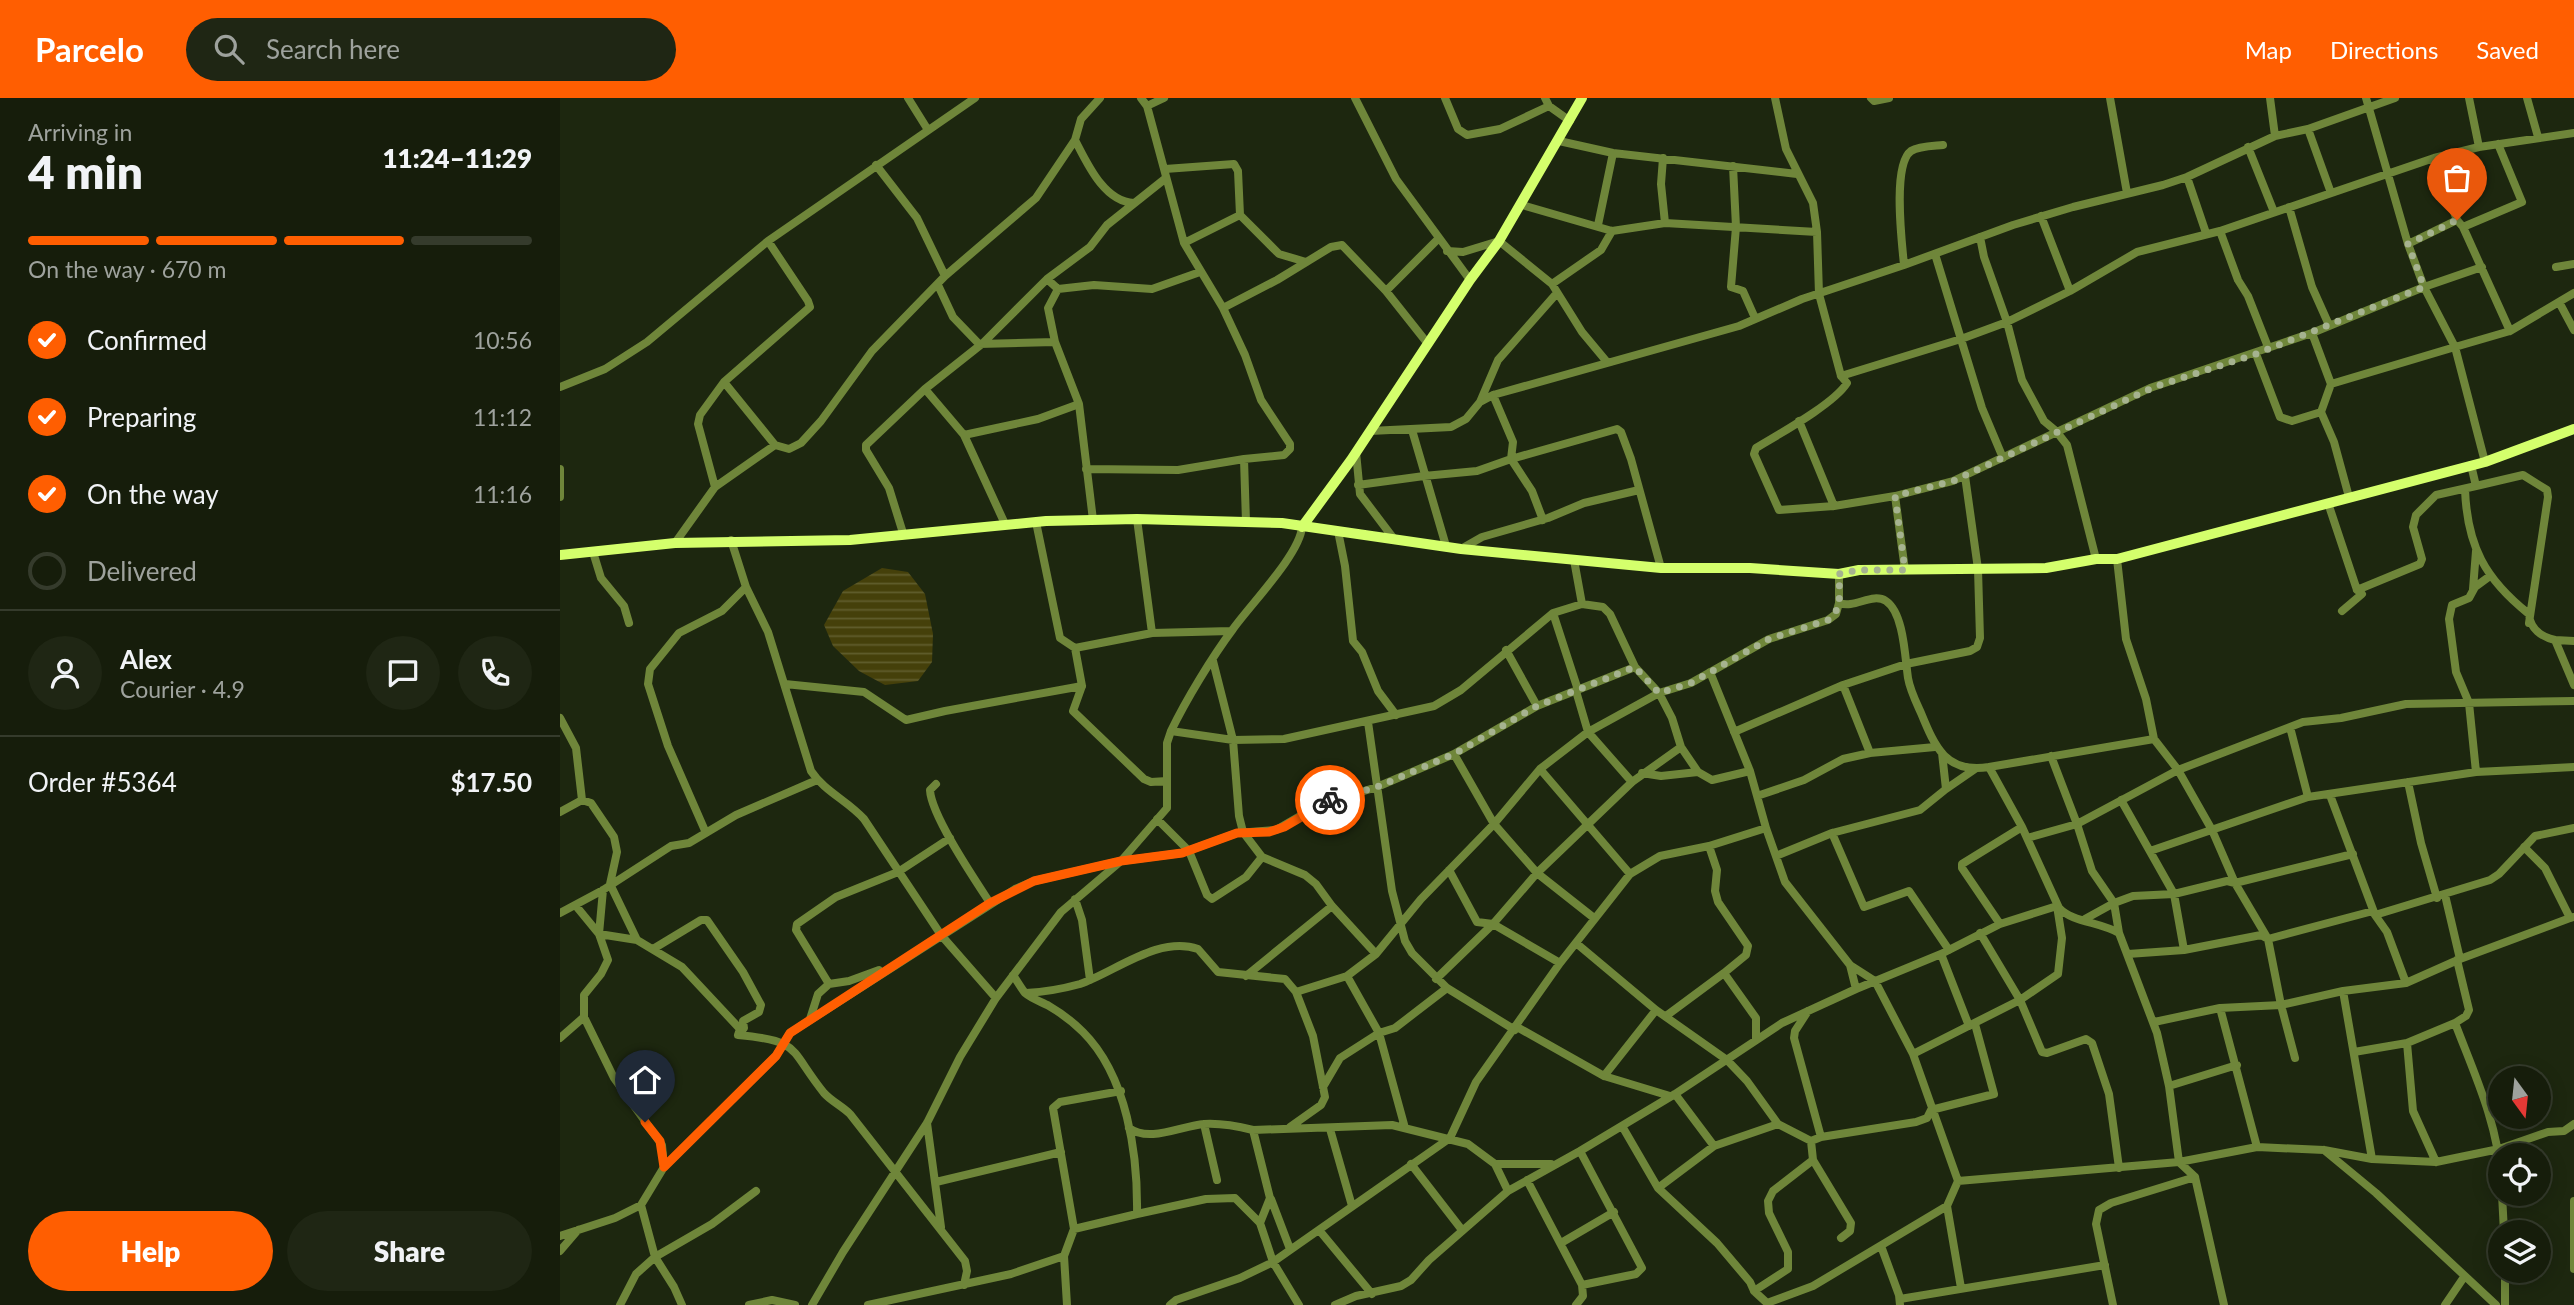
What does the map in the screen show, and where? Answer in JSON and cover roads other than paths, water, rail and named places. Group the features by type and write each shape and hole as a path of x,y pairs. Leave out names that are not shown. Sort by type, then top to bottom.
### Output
{"street":[{"path":"908,98 928,130"},
{"path":"560,387 606,369 647,342 768,241 975,98"},
{"path":"724,382 775,445 789,449 801,443 821,421 872,351 945,276 1036,198 1076,140 1081,120 1100,98"},
{"path":"1086,469 1178,470 1244,458 1284,455 1290,449 1290,444 1261,400 1245,355 1223,308 1184,243 1144,102 1164,98"},
{"path":"1355,98 1392,173 1470,280"},
{"path":"1445,98 1458,129 1467,135 1500,129 1547,102 1570,121"},
{"path":"812,1305 843,1252 927,1123 960,1057 996,998 1061,912 1121,861 1167,808 1167,743 1171,731 1231,631 1288,559 1301,535 1302,527 1499,241 1582,98"},
{"path":"1775,98 1786,149 1813,203 1819,294 1841,376 1847,383 1800,421 1756,448 1754,454 1779,510 1834,506 1895,496 1965,476 2154,387 2256,354 2268,347 2312,333 2424,287 2482,267"},
{"path":"1871,98 1874,102 1889,98"},
{"path":"2110,98 2127,194"},
{"path":"2270,98 2275,136"},
{"path":"2366,98 2408,244 2424,287 2455,347 2485,462"},
{"path":"1479,402 1493,395 1739,326 1819,294 2041,216 2187,177 2275,136 2308,129 2396,98"},
{"path":"2469,98 2479,147"},
{"path":"2527,98 2538,137"},
{"path":"2308,129 2331,193"},
{"path":"1841,376 2007,322 2070,291 2137,252 2220,231 2434,158 2479,147 2574,133"},
{"path":"1076,140 1095,178 1124,202 1134,203"},
{"path":"1559,141 1613,153 1797,174"},
{"path":"2408,244 2522,201 2498,144"},
{"path":"1904,265 1900,218 1902,164 1914,149 1943,145"},
{"path":"2248,147 2274,212"},
{"path":"1598,225 1613,153"},
{"path":"1663,158 1661,184 1665,223"},
{"path":"2434,158 2460,224 2510,331"},
{"path":"903,533 889,488 866,448 869,441 925,389 983,343 1047,279 1090,247 1107,225 1165,173 1234,164 1238,171 1240,215 1279,254 1306,262"},
{"path":"876,165 917,218 945,276"},
{"path":"1733,166 1736,227 1731,287 1743,291 1755,318"},
{"path":"2187,177 2206,233"},
{"path":"1522,205 1612,231 1665,223 1817,232"},
{"path":"2289,207 2312,287 2329,325"},
{"path":"1184,243 1240,215"},
{"path":"2041,216 2070,291"},
{"path":"1552,284 1601,250 1612,231"},
{"path":"2220,231 2238,280 2248,296 2268,347"},
{"path":"1980,237 2022,380 2044,421 2056,431 2068,448 2096,559"},
{"path":"1386,291 1438,239"},
{"path":"715,487 698,420 724,382 810,307 768,241"},
{"path":"1447,251 1463,252 1499,241"},
{"path":"1499,241 1552,284 1582,332 1607,362"},
{"path":"1223,308 1277,280 1331,247 1342,245 1386,291 1428,344"},
{"path":"1935,254 1982,408 2003,458"},
{"path":"2556,267 2574,264"},
{"path":"1047,279 1058,289 1094,285 1152,289 1200,272"},
{"path":"938,285 953,317 979,344 1055,342"},
{"path":"1058,289 1048,308 1055,342 1079,404 1093,520"},
{"path":"1370,431 1451,427 1466,419 1479,402 1498,360 1557,293"},
{"path":"2331,384 2510,331 2574,293"},
{"path":"2559,302 2574,330"},
{"path":"2312,333 2331,384 2321,412 2334,442 2349,497"},
{"path":"2256,354 2280,416 2292,421 2321,412"},
{"path":"925,389 964,435 1004,524"},
{"path":"1493,395 1513,442 1511,460 1532,491 1543,520"},
{"path":"964,435 1038,419 1079,404"},
{"path":"1800,421 1834,506"},
{"path":"1358,485 1478,471 1617,429 1623,437 1661,568"},
{"path":"560,555 675,543 850,540 1004,524 1137,519 1283,523 1461,549 1661,568 1750,568 1839,574 1859,570 2046,568 2069,566 2096,559 2116,559 2485,462 2574,429"},
{"path":"1412,430 1446,546"},
{"path":"675,543 715,487 775,445"},
{"path":"1356,452 1358,485 1364,502 1394,539"},
{"path":"1244,458 1246,522"},
{"path":"2471,465 2476,486"},
{"path":"560,469 560,497"},
{"path":"2357,590 2420,564 2422,559 2413,527 2416,515 2436,495 2523,475 2547,490 2548,497 2529,623"},
{"path":"1734,732 1843,685 1906,664 1970,651 1977,647 1980,638 1978,569 1965,476"},
{"path":"2465,489 2466,513 2476,551 2502,592 2529,614 2529,623"},
{"path":"1461,549 1482,537 1543,520 1584,503 1639,490"},
{"path":"1895,496 1905,570"},
{"path":"2328,503 2357,590 2362,594 2342,611"},
{"path":"1137,519 1152,633"},
{"path":"1036,522 1060,638 1075,649 1082,686 1073,711 1144,779 1151,782 1167,781"},
{"path":"1338,531 1345,566 1353,642 1362,652 1378,691 1396,715"},
{"path":"731,540 746,587 768,632 808,763 817,780 856,810 941,936 996,998"},
{"path":"2473,592 2476,551"},
{"path":"593,552 601,578 624,606 629,622"},
{"path":"2116,559 2126,639 2146,699 2154,739 2178,770 2212,830 2235,883 2268,939 2295,1058"},
{"path":"1574,561 1582,604"},
{"path":"1296,992 1347,976 1376,954 1399,924 1493,824 1540,769 1588,732 1659,693 1685,686 1769,639 1828,620 1836,614 1839,603 1839,574"},
{"path":"2476,772 2469,703 2456,672 2449,616 2452,605 2469,598 2475,587 2490,576"},
{"path":"706,833 668,746 648,684 648,673 679,633 722,611 746,587"},
{"path":"1839,603 1850,606 1871,599 1885,600 1893,609 1902,635 1910,687 1939,749 1946,789"},
{"path":"1171,731 1233,740 1298,737 1434,706 1482,673 1553,613 1582,604 1603,607 1610,614 1635,667 1659,693 1672,718 1681,747 1698,772 1712,780 1751,771"},
{"path":"1553,613 1588,732 1632,782"},
{"path":"2529,623 2540,632 2541,637 2574,641"},
{"path":"1075,649 1152,633 1231,631"},
{"path":"2555,640 2574,685"},
{"path":"1506,650 1537,706"},
{"path":"1213,661 1233,740 1239,816 1243,832 1262,857 1305,876 1316,884 1332,906 1376,954"},
{"path":"560,1236 615,1218 640,1205 664,1167 776,1056 790,1033 990,903 1034,881 1121,861 1189,851 1243,832 1276,830 1319,805 1377,787 1454,754 1537,706 1635,667"},
{"path":"1710,672 1751,771 1766,828 1788,887 1850,965 1875,981 1913,1054 1958,1181 1947,1206 1961,1288"},
{"path":"785,684 864,692 906,720 1082,686"},
{"path":"1843,685 1870,753"},
{"path":"2027,838 2077,824 2178,770 2302,722 2341,718 2406,704 2574,701"},
{"path":"560,718 576,748 582,800"},
{"path":"1368,722 1399,924 1412,953 1447,988 1604,1076 1673,1095 1714,1146"},
{"path":"2290,727 2308,797"},
{"path":"1939,749 1950,762 1975,769 2154,739"},
{"path":"1436,979 1493,924 1537,873 1632,782 1681,747"},
{"path":"1757,796 1804,780 1843,759 1870,753 1939,749"},
{"path":"1454,754 1493,824 1537,873 1594,918"},
{"path":"2051,756 2077,824 2091,871 2113,903 2119,933 2154,1023 2169,1086 2179,1162 2195,1177 2224,1305"},
{"path":"2150,851 2308,797 2476,772 2574,766"},
{"path":"1913,1054 2020,1000 2058,974 2063,938 2058,907 2022,827 1989,767"},
{"path":"1540,769 1630,874"},
{"path":"1776,856 1832,833 1920,810 1975,769"},
{"path":"1642,774 1661,776 1698,772"},
{"path":"560,914 671,846 689,843 754,807 817,780"},
{"path":"2354,1052 2407,1043 2455,1023 2466,1016 2469,1010 2459,959 2441,896 2421,843 2408,782"},
{"path":"936,784 932,786 930,796 950,838 990,903"},
{"path":"2330,795 2375,915"},
{"path":"560,811 582,800 591,803 614,837 617,852 606,887 599,934"},
{"path":"2122,800 2174,894 2184,950"},
{"path":"1157,818 1189,851 1207,895 1212,899 1246,877 1262,857"},
{"path":"2000,924 1962,869 1962,864 2022,827"},
{"path":"1170,1305 1176,1300 1240,1278 1273,1262 1450,1138 1476,1082 1560,963 1630,874 1660,856 1709,846 1766,828"},
{"path":"2375,915 2496,877 2537,835 2574,828"},
{"path":"1811,1142 1821,1137 1916,1122 1927,1118 1931,1110 1994,1094 1945,952 1909,891 1864,907 1832,833"},
{"path":"830,984 796,926 836,897 898,872 950,838"},
{"path":"1666,1016 1746,955 1748,946 1718,902 1717,870 1709,846"},
{"path":"2154,1023 2220,1008 2281,1005 2406,983 2459,959 2572,918 2545,868 2524,847"},
{"path":"2085,919 2113,903 2141,894 2174,894 2227,881 2235,883 2353,854"},
{"path":"1449,870 1477,922 1493,924 1560,963"},
{"path":"606,887 637,940"},
{"path":"1075,899 1082,920 1090,980"},
{"path":"576,906 599,934 608,960 601,974 584,995 584,1017 614,1077 660,1141 664,1167"},
{"path":"1246,976 1332,906"},
{"path":"1335,1305 1356,1296 1401,1286 1411,1280 1462,1230 1508,1191 1622,1126 1756,1040 1809,1010 1945,952 2000,924 2058,907"},
{"path":"2058,907 2070,917 2107,926 2119,933"},
{"path":"2128,954 2184,950 2261,935 2268,939 2372,911 2387,932 2406,983"},
{"path":"653,949 701,920 707,920 743,972 761,1005 759,1012 743,1021 744,1028 738,1035"},
{"path":"1980,933 2020,1000 2044,1053 2086,1039 2092,1042 2109,1094 2119,1168"},
{"path":"599,934 637,940 682,967 740,1029 738,1035"},
{"path":"1576,943 1656,1010 1727,1060 1778,1124 1811,1142"},
{"path":"1026,993 1064,988 1090,980 1152,951 1178,947 1198,949 1218,972 1285,979 1296,992 1312,1030 1324,1101 1290,1127"},
{"path":"810,1019 818,994 830,984 849,981 892,965"},
{"path":"1850,965 1856,989"},
{"path":"1724,973 1756,1018 1756,1040"},
{"path":"1013,975 1026,993 1051,1007 1084,1033 1104,1060 1121,1091 1137,1186 1137,1214"},
{"path":"1347,976 1378,1033 1405,1128"},
{"path":"1323,1087 1337,1061 1378,1033 1395,1028 1447,988"},
{"path":"2343,992 2372,1159"},
{"path":"2220,1008 2258,1147"},
{"path":"1604,1076 1656,1010"},
{"path":"1809,1010 1795,1031 1794,1038 1821,1137"},
{"path":"560,1038 584,1017"},
{"path":"2455,1023 2497,1143"},
{"path":"738,1035 783,1042 794,1050 826,1095 850,1114 941,1227 965,1261 967,1271 964,1285"},
{"path":"2407,1043 2413,1111 2436,1162"},
{"path":"2169,1086 2237,1065"},
{"path":"1067,1305 1064,1256 1074,1229 1052,1112 1054,1105 1060,1102 1121,1091"},
{"path":"927,1123 941,1227"},
{"path":"1129,1128 1136,1133 1148,1134 1204,1124 1234,1125 1253,1130 1392,1125 1468,1144 1495,1164 1508,1191"},
{"path":"1204,1124 1217,1180"},
{"path":"1658,1188 1714,1146 1778,1124"},
{"path":"2516,1143 2548,1132 2564,1132 2574,1124"},
{"path":"1622,1126 1658,1188 1717,1243 1750,1282 1754,1291 1768,1303 1813,1286 1947,1206"},
{"path":"1330,1129 1352,1206"},
{"path":"1253,1130 1270,1198 1290,1249"},
{"path":"1811,1142 1813,1160 1851,1223 1850,1231 1841,1238"},
{"path":"1958,1181 2179,1162 2258,1147 2324,1150 2372,1159 2436,1162 2488,1151"},
{"path":"2324,1150 2376,1193 2496,1305"},
{"path":"1580,1151 1641,1265 1640,1272 1582,1285"},
{"path":"936,1182 1061,1152"},
{"path":"1754,1291 1788,1269 1787,1247 1768,1207 1770,1196 1813,1160"},
{"path":"1411,1164 1462,1230"},
{"path":"1495,1164 1553,1164"},
{"path":"2113,1305 2096,1224 2099,1210 2111,1203 2195,1177"},
{"path":"1527,1180 1582,1285 1583,1296 1576,1305"},
{"path":"620,1305 636,1274 655,1257 712,1224 756,1191"},
{"path":"1074,1229 1206,1199 1235,1198 1260,1223 1273,1262 1299,1305"},
{"path":"1260,1223 1270,1198"},
{"path":"2574,1202 2574,1269"},
{"path":"640,1205 655,1257 682,1305"},
{"path":"1561,1243 1614,1212"},
{"path":"560,1251 578,1230"},
{"path":"1319,1230 1371,1294"},
{"path":"1881,1246 1900,1302 1961,1288 2105,1265"},
{"path":"868,1305 1011,1274 1064,1256"},
{"path":"2445,1305 2464,1277"},
{"path":"2505,1283 2505,1305"},
{"path":"749,1305 772,1300 795,1305"}]}
